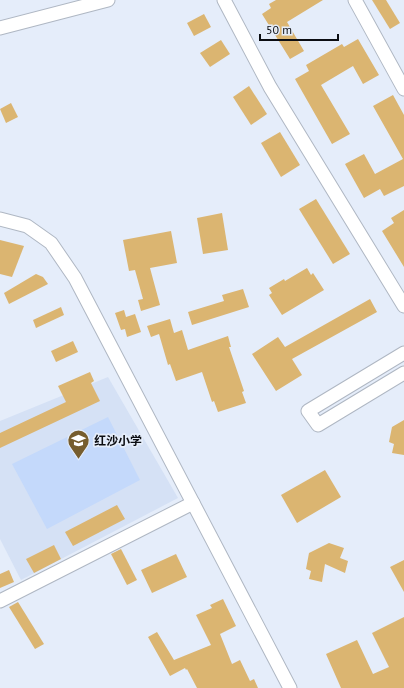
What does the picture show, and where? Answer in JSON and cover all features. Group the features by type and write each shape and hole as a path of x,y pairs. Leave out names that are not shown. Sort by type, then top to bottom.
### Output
{"street":[{"path":"0,28 108,0"},
{"path":"224,0 282,107 404,306"},
{"path":"355,0 404,88"},
{"path":"0,219 27,226 51,243 75,278 290,688"},
{"path":"404,353 308,411 318,425 404,373"},
{"path":"0,601 193,503"}],"shaded area":[{"name":"红沙小学","path":"108,377 178,498 21,580 0,539 0,421"},
{"path":"108,417 140,480 47,529 12,464"}],"building":[{"path":"276,0 323,0 287,22 304,51 290,59 262,14 271,8 269,4"},
{"path":"372,0 386,0 400,23 390,29"},
{"path":"204,14 211,27 194,36 187,23"},
{"path":"358,39 379,75 363,84 353,66 321,85 350,134 332,144 295,79 309,71 306,65 342,44 344,47"},
{"path":"221,40 230,54 210,67 200,53"},
{"path":"249,86 267,114 251,125 233,97"},
{"path":"393,95 404,115 404,186 384,196 380,189 364,198 345,164 364,154 375,174 403,159 373,106"},
{"path":"11,103 18,117 6,123 0,109"},
{"path":"280,132 300,165 281,177 261,143"},
{"path":"316,199 350,254 333,264 299,209"},
{"path":"404,210 404,267 382,231 394,223 391,218"},
{"path":"222,213 228,250 203,254 197,218"},
{"path":"171,231 177,263 150,268 160,305 141,311 138,300 143,299 135,270 129,271 123,240"},
{"path":"0,240 24,246 12,277 0,274"},
{"path":"307,268 311,275 313,273 324,290 282,315 269,295 272,293 269,288 284,279 285,281"},
{"path":"36,274 43,277 48,284 9,304 4,293"},
{"path":"243,289 249,307 192,325 188,312 224,301 222,295"},
{"path":"370,299 377,312 292,359 302,375 276,391 252,354 278,337 285,347"},
{"path":"61,307 64,315 36,328 33,320"},
{"path":"124,310 126,317 135,314 141,332 127,337 125,329 121,330 115,313"},
{"path":"170,319 174,333 182,330 188,350 228,336 231,347 229,347 244,391 242,392 246,403 218,412 214,401 212,402 202,372 176,381 170,364 168,365 159,334 151,337 147,326"},
{"path":"73,341 78,352 56,362 51,351"},
{"path":"90,372 94,381 91,383 100,401 0,448 0,433 66,402 58,386"},
{"path":"404,420 404,455 392,453 394,444 389,442 392,427"},
{"path":"325,470 341,497 297,523 281,495"},
{"path":"117,505 125,519 73,546 65,532"},
{"path":"329,543 344,548 340,558 348,561 345,573 325,564 322,582 309,579 311,571 306,569 309,553"},
{"path":"54,545 61,559 34,573 26,559"},
{"path":"121,549 137,580 127,585 111,554"},
{"path":"176,554 187,577 152,593 141,570"},
{"path":"404,560 404,592 390,567"},
{"path":"9,570 14,582 0,588 0,574"},
{"path":"223,599 236,626 220,634 232,664 240,660 250,681 254,679 258,688 197,688 187,669 186,670 185,668 170,676 148,637 157,632 174,660 211,645 196,615 212,608 210,605"},
{"path":"18,602 44,644 35,649 9,607"},
{"path":"404,617 404,688 341,688 326,654 357,640 373,674 389,667 372,633"}],"place":[{"name":"红沙小学","path":"78,460"}]}
